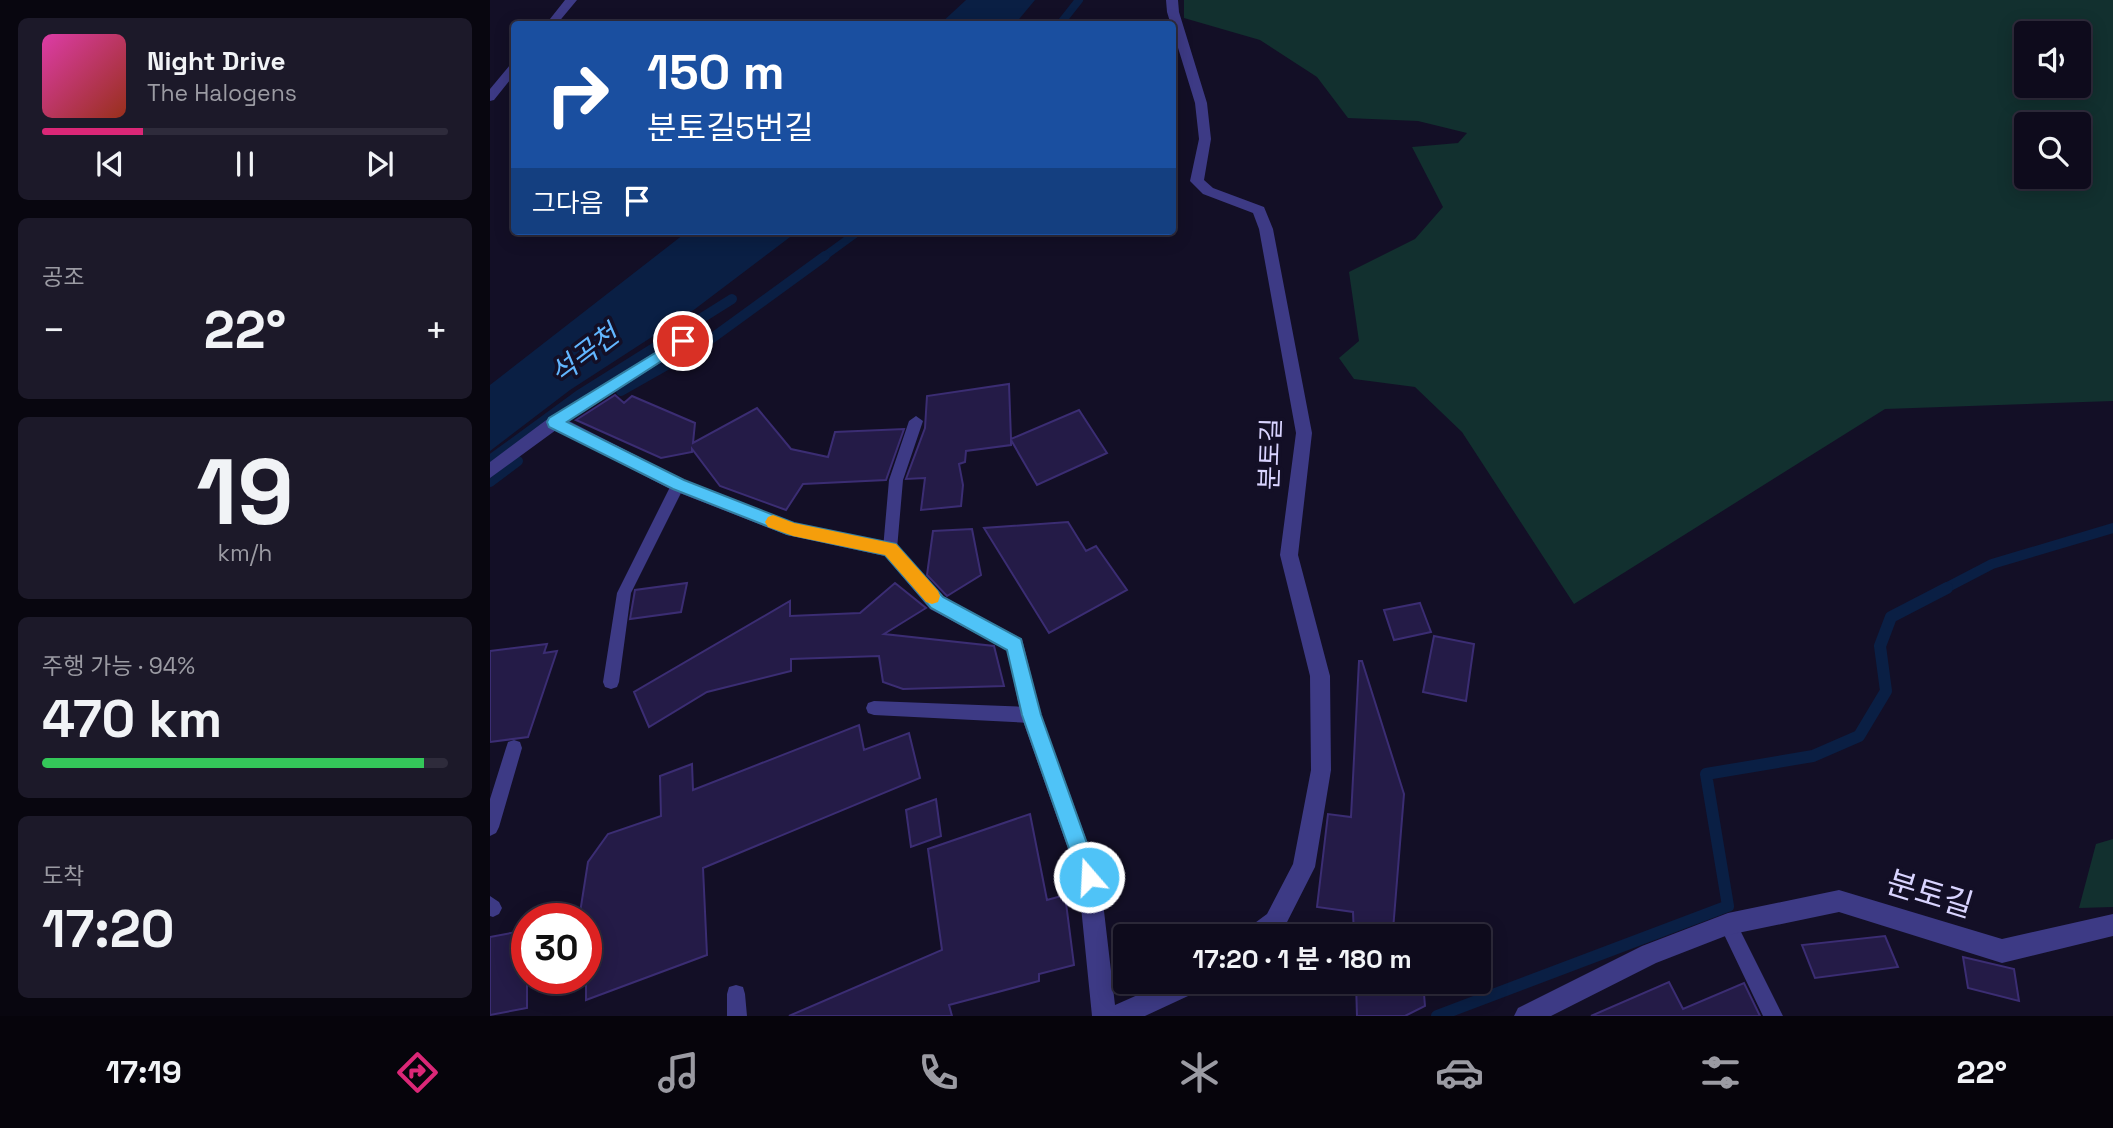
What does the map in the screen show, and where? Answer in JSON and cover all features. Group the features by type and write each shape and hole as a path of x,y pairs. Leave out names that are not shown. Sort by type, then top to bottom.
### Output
{"street":[{"path":"554,21 571,0"},
{"name":"분토길","path":"1172,0 1176,21"},
{"name":"분토길","path":"1176,22 1201,103 1205,139 1197,180 1208,191 1259,210 1266,229 1304,433 1289,555 1320,676 1321,770 1304,867 1272,924"},
{"path":"490,97 511,72"},
{"path":"490,471 555,422 683,341"},
{"path":"555,422 678,485 793,530 890,549 937,603 1015,645 1031,715 1089,877 1104,1016"},
{"name":"분토길","path":"1526,1016 1650,954 1728,924 1839,901 2002,951 2113,925"},
{"path":"1118,1016 1167,994"}],"lane":[{"path":"890,549 896,480 916,421"},
{"path":"611,682 624,593 678,485"},
{"path":"874,708 1031,715"},
{"path":"490,827 514,748"},
{"path":"1728,924 1773,1016"},
{"path":"736,994 737,1016"}],"green space":[{"path":"1184,0 2113,0 2113,401 1885,409 1574,604 1462,432 1415,387 1354,379 1339,358 1359,341 1349,272 1415,239 1443,207 1412,147 1458,143 1467,133 1418,121 1348,118 1317,77 1260,40 1184,18"},
{"path":"2113,839 2113,907 2079,908 2096,844"}],"water":[{"path":"966,0 1035,0 1018,21 943,21"},
{"name":"석곡천","path":"683,235 793,235 695,309 570,390 490,451 490,385"}],"building":[{"path":"1009,384 1011,439 1079,410 1107,453 1037,485 1011,440 1011,445 966,451 965,462 959,464 963,485 961,506 921,510 925,478 906,479 925,428 927,396"},
{"path":"615,395 624,403 632,396 695,423 693,443 757,408 791,449 828,457 835,432 904,429 886,480 803,484 786,510 720,486 692,449 692,452 661,458 576,420"},
{"path":"1068,522 1086,551 1096,546 1127,590 1049,633 984,528"},
{"path":"972,529 981,575 947,596 927,575 933,531"},
{"path":"687,583 681,612 630,619 635,590"},
{"path":"895,583 926,608 884,634 994,646 1004,686 903,689 883,682 879,656 791,659 791,671 707,692 649,727 634,692 790,601 790,616 860,613"},
{"path":"1420,603 1431,632 1394,640 1384,610"},
{"path":"1434,636 1474,644 1466,701 1423,692"},
{"path":"547,644 544,653 557,651 528,737 490,742 490,651"},
{"path":"1359,661 1362,661 1404,794 1393,924 1354,924 1353,912 1317,907 1328,814 1351,817"},
{"path":"859,725 864,750 909,733 920,778 703,868 707,955 586,1000 586,994 602,994 602,903 582,903 588,862 608,834 661,816 660,776 692,764 693,790"},
{"path":"936,799 941,836 911,847 906,810"},
{"path":"1030,814 1047,900 1065,895 1074,965 1039,974 1039,981 949,1005 952,1016 789,1016 942,950 928,849"},
{"path":"511,933 511,994 527,994 527,1008 490,1015 490,937"},
{"path":"1885,936 1898,967 1815,978 1802,945"},
{"path":"1963,957 2014,969 2019,1001 1968,988"},
{"path":"1669,982 1683,1009 1744,983 1760,1016 1591,1016"},
{"path":"1356,994 1424,994 1425,1006 1405,1016 1357,1016"}],"waterway":[{"path":"1062,21 1079,0"},
{"path":"822,258 854,235"},
{"path":"621,391 704,344 825,256"},
{"name":"석곡천","path":"490,460 579,395 732,299"},
{"path":"490,482 518,461"},
{"path":"1944,589 1992,564 2113,528"},
{"path":"1437,1016 1728,906 1706,774 1813,756 1859,736 1886,691 1880,646 1891,617 1947,588"}],"slow traffic":[{"path":"773,522 793,530 890,549 932,596"}],"route":[{"path":"683,341 555,422 678,485 793,530 890,549 937,603 1015,645 1031,715 1089,877"}]}
